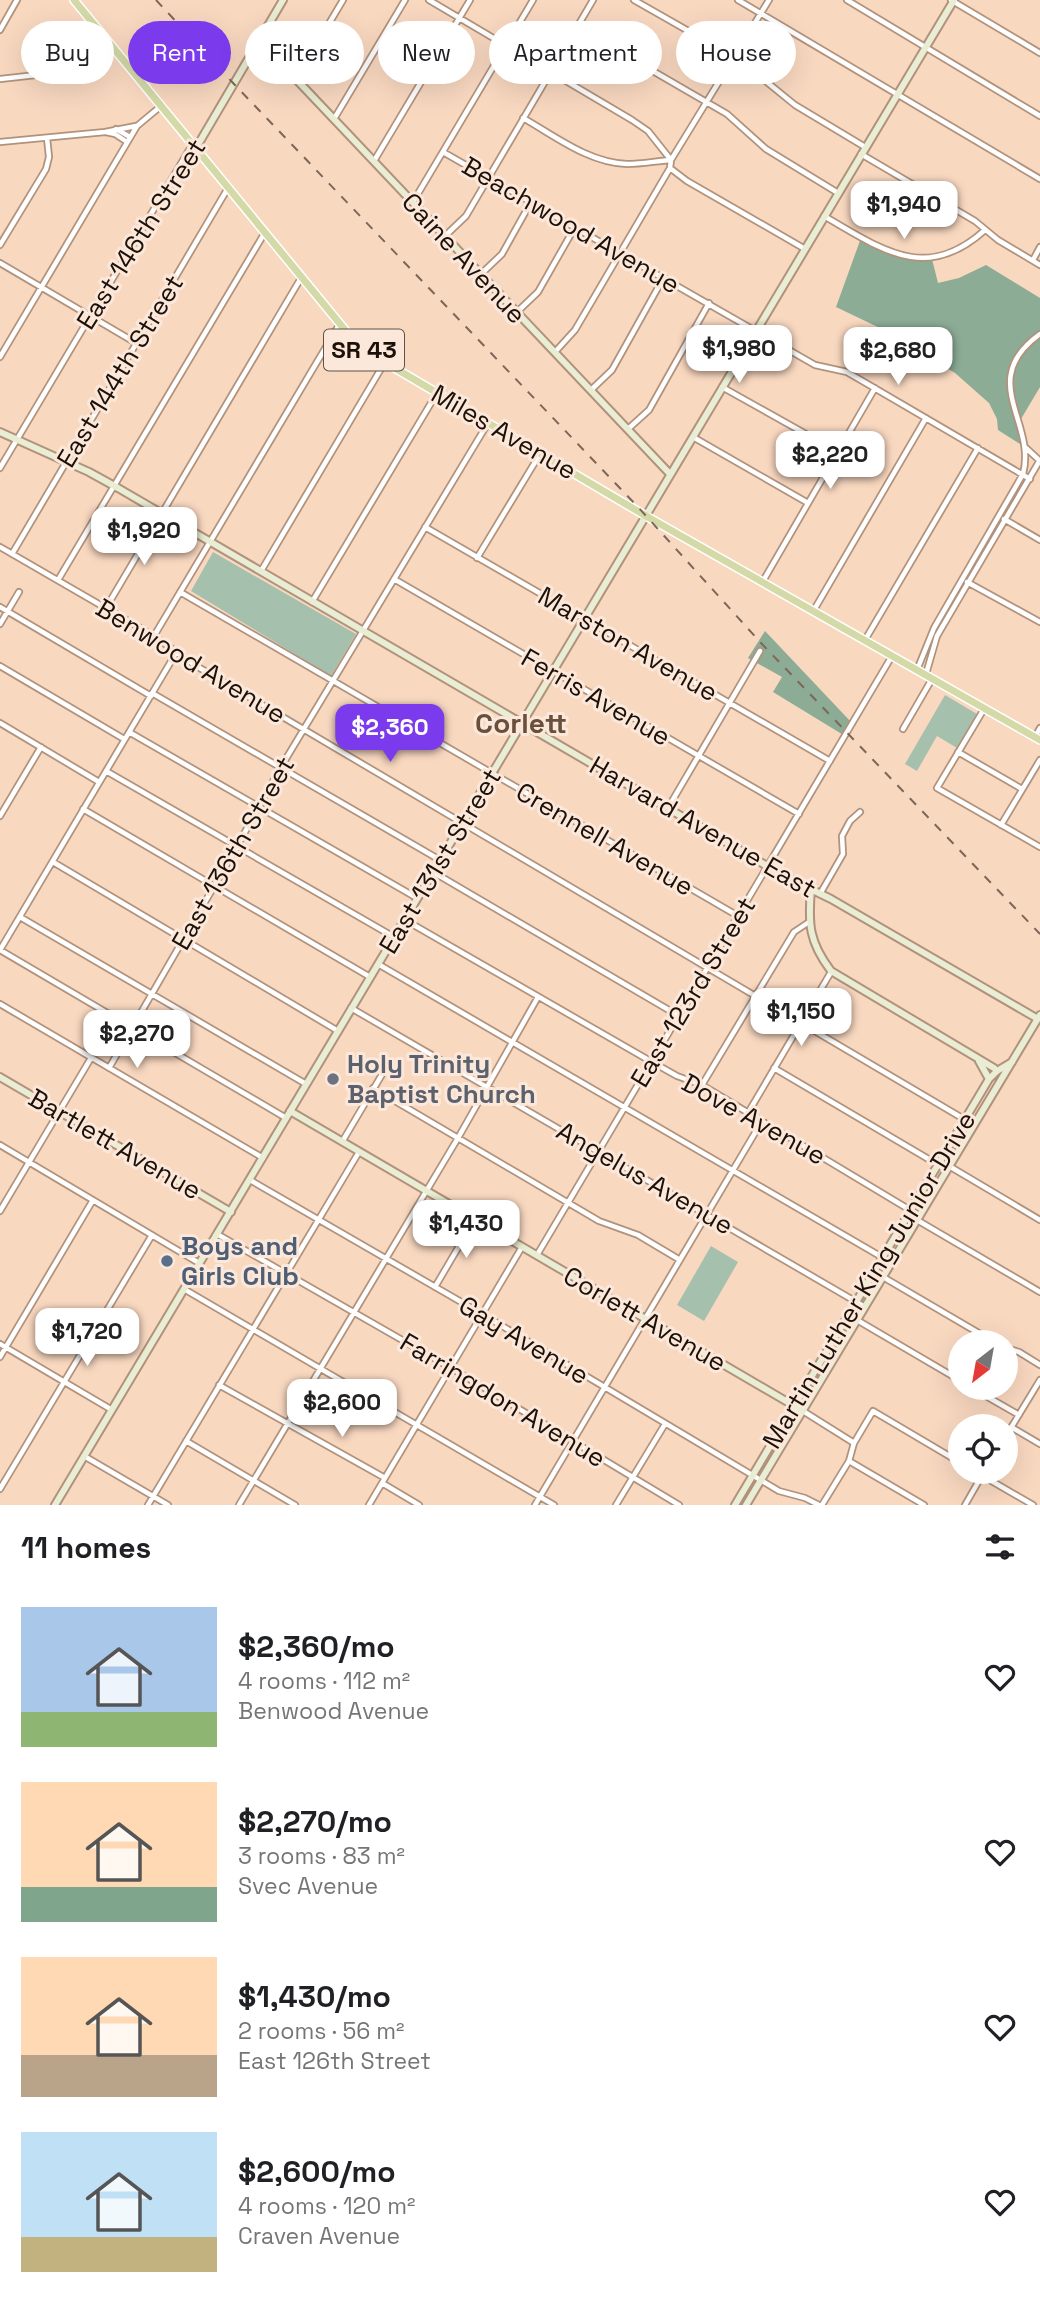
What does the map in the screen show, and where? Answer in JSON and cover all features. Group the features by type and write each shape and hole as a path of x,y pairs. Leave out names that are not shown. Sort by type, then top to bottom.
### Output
{"main road":[{"name":"Miles Avenue","path":"74,0 91,21"},
{"name":"Miles Avenue","path":"114,49 359,347 646,516 1038,738"}],"street":[{"path":"0,30 17,0"},
{"name":"East 146th Street","path":"270,21 283,0"},
{"path":"331,21 343,0"},
{"path":"334,120 405,0"},
{"path":"429,0 489,35"},
{"path":"374,162 470,0"},
{"path":"520,21 533,0"},
{"path":"581,21 593,0"},
{"path":"634,0 676,24"},
{"path":"738,0 1040,178"},
{"path":"756,21 769,0"},
{"path":"847,0 1040,116"},
{"path":"953,0 1040,53"},
{"name":"East 131st Street","path":"55,1505 953,0"},
{"name":"East 146th Street","path":"0,468 189,149 199,143 245,64"},
{"path":"413,203 489,74"},
{"path":"662,76 727,114 765,149 838,193"},
{"path":"0,79 21,77"},
{"name":"Caine Avenue","path":"301,84 670,474"},
{"path":"444,236 466,216 543,84"},
{"path":"569,84 648,131 671,160"},
{"path":"554,352 575,330 670,168 671,160 718,84"},
{"path":"770,84 795,105 1040,265"},
{"path":"0,357 137,126 161,107"},
{"path":"523,118 586,154 606,161 624,164 671,160"},
{"path":"0,142 105,132 137,126"},
{"path":"116,129 129,139"},
{"path":"105,132 129,139"},
{"path":"0,246 46,169 49,156 47,138"},
{"name":"Beachwood Avenue","path":"443,152 816,365 847,372 1030,479"},
{"path":"670,168 687,181 805,249"},
{"name":"East 144th Street","path":"12,554 228,188"},
{"path":"480,274 502,254 531,202"},
{"path":"824,216 872,244 899,253 932,259 952,254 968,245 985,230"},
{"path":"516,312 538,292 575,227"},
{"path":"58,580 264,234"},
{"path":"1033,260 1040,247"},
{"path":"0,263 136,343"},
{"path":"590,390 612,370 664,277"},
{"path":"106,608 301,278"},
{"path":"627,430 649,410 709,303"},
{"path":"154,636 339,325"},
{"path":"904,729 929,676 937,636 1003,518 1023,474 1026,448 1011,403 1010,386 1016,358 1040,334"},
{"path":"260,572 385,362"},
{"path":"722,387 838,452"},
{"path":"763,581 875,388"},
{"path":"312,603 437,393"},
{"path":"814,610 926,418"},
{"name":"East 136th Street","path":"109,1068 215,887 281,767 488,422"},
{"name":"Harvard Avenue East","path":"0,432 66,462 161,513 768,866 1039,1017"},
{"path":"692,436 808,503"},
{"path":"865,640 978,448"},
{"path":"917,670 930,636 962,579 1040,460 1026,448"},
{"path":"477,558 541,453"},
{"path":"1003,518 1040,540"},
{"name":"Marston Avenue","path":"425,527 830,761"},
{"name":"Benwood Avenue","path":"0,547 974,1125"},
{"name":"Ferris Avenue","path":"394,579 799,814"},
{"path":"962,579 1040,622"},
{"path":"0,624 19,592"},
{"name":"Crennell Avenue","path":"180,592 738,916"},
{"path":"0,607 440,860"},
{"path":"668,808 760,651"},
{"path":"176,653 0,950 288,1114"},
{"name":"East 123rd Street","path":"537,1255 892,656"},
{"path":"0,666 124,739"},
{"path":"985,708 937,788 1040,847"},
{"path":"0,723 99,782"},
{"path":"1038,738 1040,728"},
{"path":"129,732 417,898"},
{"path":"0,816 41,747"},
{"path":"958,752 1022,789"},
{"path":"1001,825 1040,760"},
{"path":"106,771 394,937"},
{"path":"83,809 370,977"},
{"path":"820,894 843,854 842,836 850,821 860,812"},
{"path":"53,862 338,1031"},
{"path":"433,872 679,1016"},
{"path":"811,889 809,922 815,947 831,971 995,1069 998,1085"},
{"path":"20,917 306,1084"},
{"name":"Dove Avenue","path":"404,919 652,1062 748,1112 911,1210 919,1218 1040,1292"},
{"path":"702,1086 794,932 809,922"},
{"path":"378,964 892,1262"},
{"path":"748,1112 831,971"},
{"path":"239,1505 458,1138 538,997"},
{"path":"0,1004 263,1158"},
{"name":"Angelus Avenue","path":"351,1008 865,1307"},
{"name":"Martin Luther King Junior Drive","path":"746,1505 1039,1017"},
{"path":"975,1056 989,1079"},
{"path":"0,1211 91,1057"},
{"path":"995,1069 1013,1061"},
{"path":"342,1142 387,1066"},
{"path":"774,1068 938,1165 948,1168 1040,1220"},
{"name":"Martin Luther King Junior Drive","path":"736,1505 995,1069"},
{"name":"Bartlett Avenue","path":"0,1077 231,1212"},
{"path":"373,1088 599,1221 638,1235 680,1260"},
{"name":"Corlett Avenue","path":"288,1114 342,1142 537,1255 854,1443"},
{"path":"535,1505 762,1121"},
{"path":"0,1145 200,1264"},
{"path":"148,1505 359,1152"},
{"name":"Gay Avenue","path":"250,1180 779,1491 821,1505"},
{"path":"0,1357 93,1200"},
{"path":"435,1287 475,1219"},
{"name":"Farringdon Avenue","path":"217,1234 450,1368 679,1505"},
{"path":"0,1489 152,1235"},
{"path":"369,1505 522,1247"},
{"path":"883,1277 974,1330"},
{"path":"184,1289 554,1505"},
{"path":"857,1320 948,1373"},
{"path":"0,1344 112,1410"},
{"path":"1018,1352 1040,1365"},
{"path":"993,1400 1019,1415 1040,1380"},
{"path":"219,1385 288,1423 419,1505"},
{"path":"821,1505 849,1461 854,1443 873,1411 948,1455"},
{"path":"616,1505 666,1424"},
{"path":"1018,1431 1040,1444"},
{"path":"186,1441 295,1505"},
{"path":"84,1456 168,1505"},
{"path":"849,1461 924,1505"},
{"path":"965,1505 977,1484"},
{"path":"999,1484 1033,1505"}],"green space":[{"path":"861,238 899,253 932,259 938,283 959,278 986,265 1040,298 1040,387 1018,424 1026,448 998,430 997,419 989,403 955,373 884,330 836,307"},
{"path":"213,552 356,634 331,676 191,591"},
{"path":"765,631 852,723 845,736 773,692 782,677 748,658"},
{"path":"945,695 977,714 957,748 937,736 917,771 905,764"},
{"path":"711,1246 738,1262 704,1321 677,1305"}],"railway":[{"path":"156,0 638,507 761,643 1040,934"}],"place":[{"name":"Holy Trinity Baptist Church","path":"333,1079"},
{"name":"Boys and Girls Club","path":"167,1261"}],"district":[{"name":"Corlett","path":"521,723"}]}
